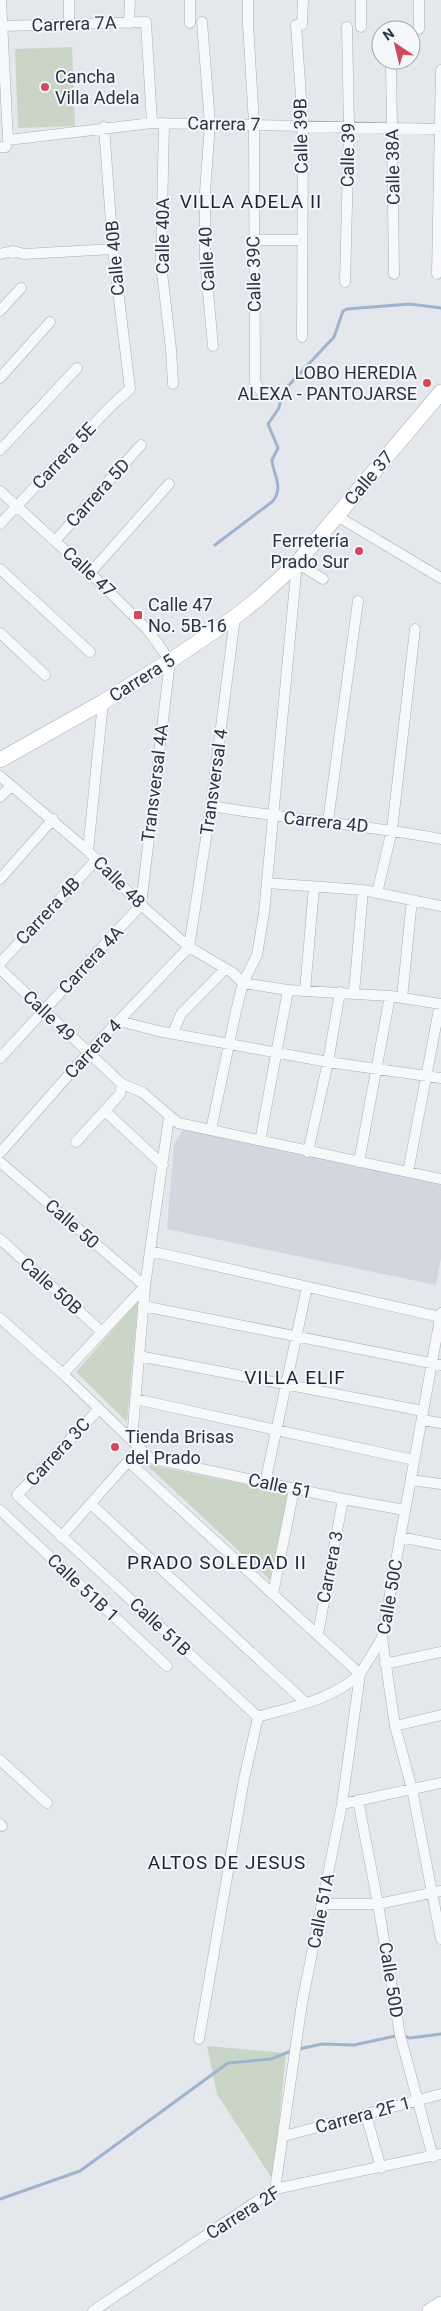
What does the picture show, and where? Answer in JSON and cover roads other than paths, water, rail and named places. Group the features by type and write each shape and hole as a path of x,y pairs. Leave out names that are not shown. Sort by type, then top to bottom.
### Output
{"main road":[{"name":"Calle 37","path":"297,563 441,392"},
{"name":"Carrera 5","path":"0,760 103,702 170,661 235,616 297,563"},
{"path":"430,2311 441,2304"}],"street":[{"path":"1,0 5,145"},
{"path":"68,23 69,0"},
{"path":"129,22 130,0"},
{"path":"190,0 190,23"},
{"name":"Calle 39C","path":"248,0 254,124 255,382 264,396"},
{"name":"Calle 39B","path":"302,338 303,126 299,25 303,0"},
{"path":"361,0 361,27"},
{"path":"419,0 419,20"},
{"name":"Carrera 7A","path":"2,26 146,22 152,122"},
{"name":"Calle 40","path":"202,22 210,124 205,192 205,258 213,346"},
{"name":"Calle 39","path":"345,282 350,127 347,27"},
{"name":"Calle 38A","path":"391,70 394,274"},
{"path":"437,274 441,70"},
{"name":"Carrera 7","path":"5,145 104,127 152,122 441,129"},
{"name":"Calle 40A","path":"164,123 161,264 172,350 173,384"},
{"name":"Calle 40B","path":"104,127 113,249 130,389"},
{"path":"253,240 301,240"},
{"path":"0,254 113,249"},
{"path":"0,311 21,288"},
{"path":"0,378 50,322"},
{"path":"0,450 77,368"},
{"name":"Carrera 5E","path":"0,524 109,408 130,389"},
{"name":"Carrera 5D","path":"55,541 141,445"},
{"path":"90,573 169,484"},
{"name":"Calle 47","path":"0,491 90,573 148,630 170,661"},
{"path":"337,516 441,578"},
{"path":"211,1130 243,983 257,955 274,816 297,563 323,580"},
{"path":"0,569 90,652"},
{"path":"328,821 358,601"},
{"name":"Transversal 4","path":"189,947 211,806 235,616"},
{"path":"377,893 392,830 415,630"},
{"path":"0,633 45,675"},
{"name":"Transversal 4A","path":"141,905 170,661"},
{"path":"88,851 103,702"},
{"name":"Calle 48","path":"0,776 97,859 141,905 189,947 233,974 243,983"},
{"path":"0,797 10,786"},
{"name":"Carrera 4D","path":"211,806 274,816 392,830 441,839"},
{"path":"0,879 53,820"},
{"name":"Carrera 4B","path":"0,963 97,859"},
{"path":"267,884 363,890 441,906"},
{"path":"305,991 314,887"},
{"path":"354,993 363,890"},
{"path":"402,998 412,900"},
{"name":"Carrera 4A","path":"0,1058 141,905"},
{"name":"Carrera 4","path":"0,1153 88,1053 189,947"},
{"name":"Calle 49","path":"0,969 122,1084 142,1092 169,1117"},
{"path":"173,1033 181,1014 225,970"},
{"path":"243,983 288,990 390,996 441,1004 408,1172"},
{"path":"257,1140 261,1136 288,990"},
{"path":"308,1152 328,1062 340,992"},
{"path":"359,1162 390,996"},
{"path":"119,1021 158,1032 173,1033 328,1062 441,1078"},
{"path":"76,1142 120,1094 122,1084"},
{"path":"105,1111 163,1165"},
{"path":"132,1440 145,1286 169,1117 178,1123 441,1179"},
{"name":"Calle 50","path":"0,1162 145,1286"},
{"name":"Calle 50B","path":"0,1239 102,1332"},
{"path":"150,1251 441,1315"},
{"path":"63,1374 145,1286"},
{"path":"265,1483 307,1287"},
{"path":"143,1306 436,1364"},
{"name":"Calle 50C","path":"441,1315 436,1364 422,1416 382,1638 384,1664 395,1726 437,1892 441,1939"},
{"name":"Calle 51","path":"0,1318 63,1374 150,1458 343,1499 405,1510"},
{"path":"139,1356 286,1385 422,1416 441,1423"},
{"path":"135,1400 414,1460"},
{"name":"Carrera 3C","path":"17,1496 99,1409"},
{"path":"61,1537 140,1448"},
{"path":"128,1461 360,1674 348,1686 332,1695 258,1717 244,1779 199,2040"},
{"path":"411,1480 441,1484"},
{"path":"273,1594 294,1489"},
{"name":"Calle 51B","path":"17,1496 258,1717"},
{"name":"Carrera 3","path":"318,1634 343,1499"},
{"path":"91,1504 306,1703"},
{"name":"Calle 51B 1","path":"0,1510 167,1666"},
{"path":"400,1537 441,1545"},
{"name":"Calle 51A","path":"275,2189 300,2012 342,1804 360,1674 382,1638"},
{"path":"384,1664 441,1652"},
{"path":"395,1726 441,1716"},
{"path":"0,1760 47,1803"},
{"path":"342,1804 441,1783"},
{"name":"Calle 50D","path":"358,1800 400,2034 437,2156"},
{"path":"322,1904 378,1904 437,1892"},
{"name":"Carrera 2F 1","path":"284,2136 441,2094"},
{"path":"366,2115 381,2168"},
{"name":"Carrera 2F","path":"93,2311 275,2189 437,2156"}],"waterway":[{"path":"215,545 273,501 276,496 278,485 272,460 278,448 268,424 279,408 281,397 288,386 334,337 343,311 347,309 410,304 441,308"},
{"path":"0,2199 80,2171 228,2063 271,2059 294,2050 322,2044 354,2045 400,2035 410,2038 441,2034"}],"place":[{"name":"Cancha Villa Adela","path":"45,87"},
{"name":"LOBO HEREDIA ALEXA - PANTOJARSE","path":"427,383"},
{"name":"Ferretería Prado Sur","path":"359,551"},
{"name":"Calle 47 No. 5B-16","path":"138,615"},
{"name":"Tienda Brisas del Prado","path":"115,1447"}],"district":[{"name":"VILLA ADELA II","path":"251,201"},
{"name":"VILLA ELIF","path":"295,1377"},
{"name":"PRADO SOLEDAD II","path":"217,1562"},
{"name":"ALTOS DE JESUS","path":"227,1862"}]}
